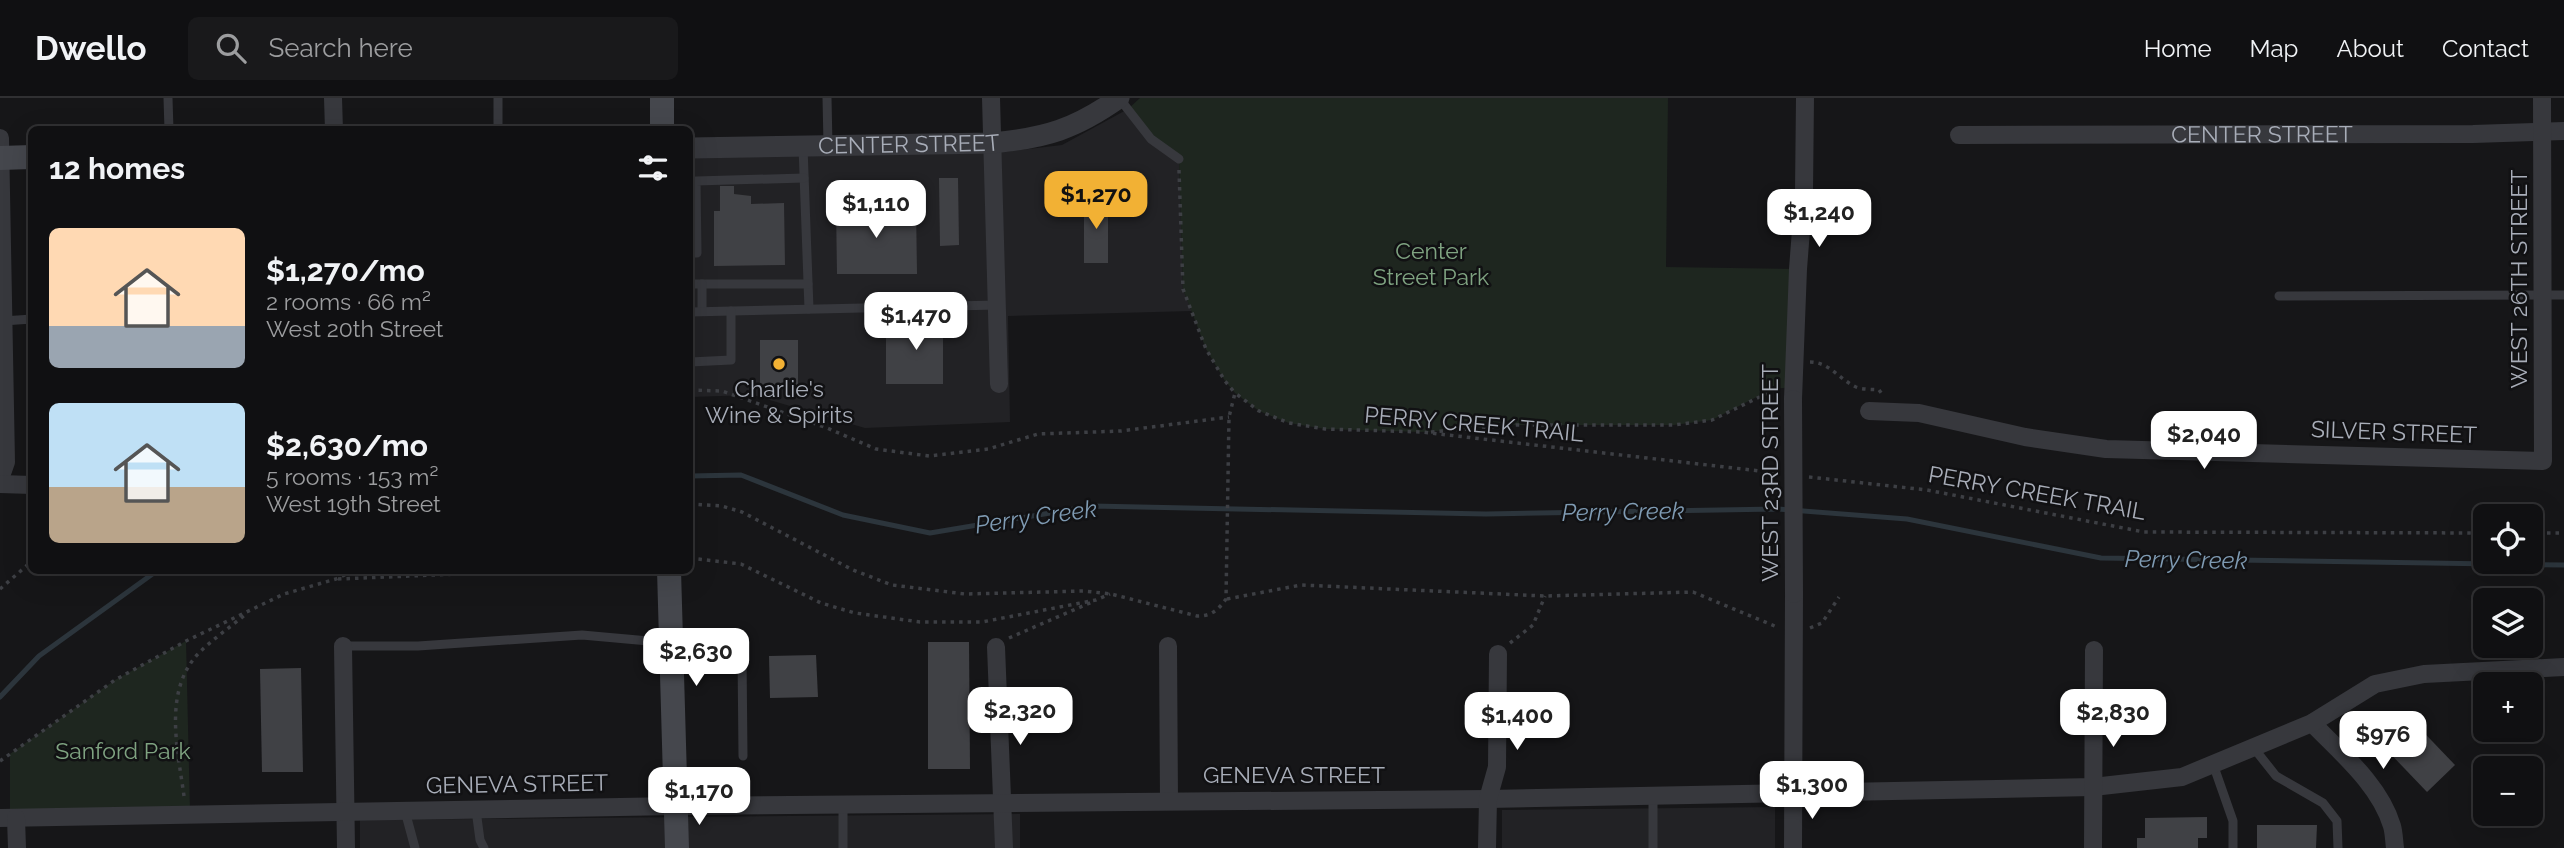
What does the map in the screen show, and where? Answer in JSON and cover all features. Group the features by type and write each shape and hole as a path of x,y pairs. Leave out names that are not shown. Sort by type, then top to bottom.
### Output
{"main road":[{"path":"662,98 663,126"},
{"path":"0,158 28,157"},
{"path":"676,574 671,643 677,848"}],"street":[{"path":"333,98 334,126"},
{"path":"991,98 999,384"},
{"name":"CENTER STREET","path":"693,148 1021,141 1056,133 1088,119 1119,98"},
{"name":"WEST 23RD STREET","path":"1793,848 1793,393 1804,191 1805,98"},
{"name":"WEST 26TH STREET","path":"2542,98 2543,461"},
{"name":"CENTER STREET","path":"1959,135 2473,134 2564,131"},
{"path":"0,138 6,462 0,481 28,484"},
{"name":"SILVER STREET","path":"1869,411 1919,412 2025,437 2106,449 2543,461"},
{"path":"343,646 346,848"},
{"path":"1168,646 1169,801"},
{"path":"996,647 1004,848"},
{"path":"2094,650 2094,848"},
{"path":"1487,848 1488,799 1497,767 1498,654"},
{"name":"GENEVA STREET","path":"8,818 676,806 1488,799 2093,787 2182,778 2312,723 2375,684 2424,674 2564,667"},
{"path":"2312,723 2364,777 2380,801 2393,826 2395,848"},
{"path":"8,818 17,848"}],"lane":[{"path":"168,98 169,126"},
{"path":"498,98 498,126"},
{"path":"827,98 828,145"},
{"path":"1119,98 1151,139 1179,159"},
{"path":"803,146 809,309"},
{"path":"693,253 698,253 696,181 804,178"},
{"path":"693,284 808,284"},
{"path":"702,284 702,311"},
{"path":"2279,296 2564,295"},
{"path":"693,312 998,305"},
{"path":"693,362 731,360 731,311"},
{"path":"4,321 28,319"},
{"path":"343,646 418,646 582,635 671,643 742,654 743,756"},
{"path":"2253,747 2276,776 2323,803 2337,821 2338,848"},
{"path":"2213,764 2233,821 2233,848"},
{"path":"1653,794 1653,848"},
{"path":"842,804 843,848"},
{"path":"476,810 480,840 484,848"},
{"path":"405,811 415,848"}],"path":[{"path":"693,504 722,506 742,512 853,570 892,584 965,594 1084,591 1111,594 1197,616 1209,616 1226,599 1229,417 1235,393 1206,349 1184,289 1179,159"},
{"path":"1794,362 1819,362 1859,388 1879,390 1894,411"},
{"path":"1422,432 1516,425 1674,425 1712,420 1772,389 1793,393"},
{"path":"693,390 722,391 827,428 876,449 929,456 988,449 1038,434 1121,431 1229,417"},
{"name":"PERRY CREEK TRAIL","path":"1235,393 1259,411 1289,423 1325,429 1422,432 1777,473"},
{"name":"PERRY CREEK TRAIL","path":"1805,476 1927,490 2144,532 2473,533"},
{"path":"2543,533 2564,533"},
{"path":"0,589 28,564"},
{"path":"693,566 741,564 821,603 855,613 920,622 982,622 1096,600"},
{"path":"0,761 115,680 186,641 284,594 347,574"},
{"path":"336,579 457,574"},
{"path":"1226,599 1301,585 1545,596 1693,592 1794,634 1822,623 1839,597"},
{"path":"996,647 1014,635 1111,594"},
{"path":"1498,654 1533,625 1545,596"},
{"path":"186,814 176,702 183,674 198,654 251,610"}],"shaded area":[{"path":"1128,109 1179,159 1183,289 1192,311 1008,316 1010,422 865,428 753,395 693,397 693,141 1004,152 1062,145"},
{"path":"1775,807 1775,848 1502,848 1502,810"},
{"path":"1020,814 1020,848 360,848 360,820"}],"green space":[{"name":"Center Street Park","path":"1140,98 1668,98 1666,267 1798,269 1793,387 1772,389 1712,420 1674,425 1516,425 1422,432 1325,429 1289,423 1259,411 1235,393 1225,381 1206,349 1183,289 1179,159 1151,139 1128,109"},
{"name":"Sanford Park","path":"186,641 190,811 10,816 10,754 115,680"}],"building":[{"path":"939,178 958,178 959,245 940,246"},
{"path":"720,186 734,186 734,194 751,196 751,204 784,203 785,265 714,266 714,211 720,211"},
{"path":"1084,199 1108,199 1108,263 1084,263"},
{"path":"836,206 916,206 917,274 837,274"},
{"path":"913,314 943,314 943,384 886,384 886,330 913,330"},
{"name":"Charlie's Wine & Spirits","path":"760,340 798,340 798,387 760,387"},
{"path":"928,642 969,642 970,769 928,769"},
{"path":"816,655 818,697 770,698 769,656"},
{"path":"301,668 303,772 262,772 260,669"},
{"path":"2410,718 2455,765 2427,792 2382,745"},
{"path":"2207,817 2207,838 2198,838 2198,848 2137,848 2137,838 2145,838 2145,818"},
{"path":"2257,825 2317,825 2316,848 2257,848"}],"waterway":[{"name":"Perry Creek","path":"693,476 741,475 843,515 930,533 1092,506 1486,514 1777,509 1907,519 2101,558 2564,565"},
{"name":"Perry Creek","path":"0,697 39,656 152,574"}],"place":[{"name":"Charlie's Wine & Spirits","path":"779,364"}]}
